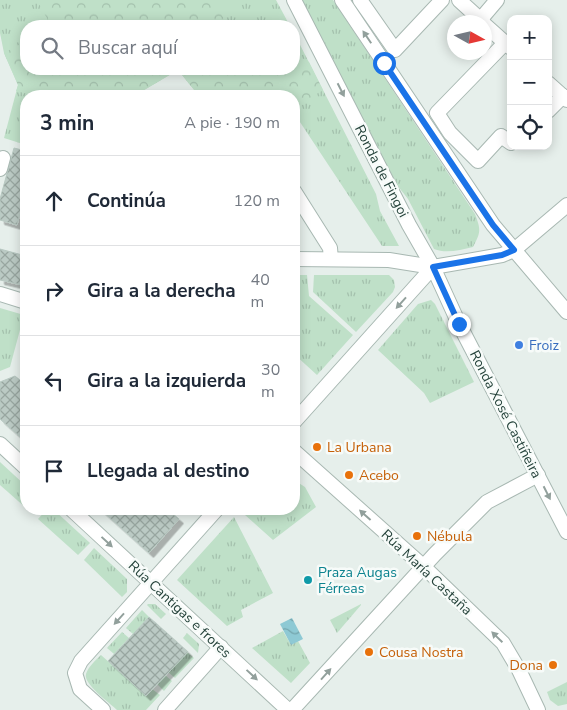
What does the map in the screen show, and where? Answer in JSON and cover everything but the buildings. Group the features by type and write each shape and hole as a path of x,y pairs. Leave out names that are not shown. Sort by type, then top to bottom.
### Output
{"street":[{"name":"Ronda de Fingoi","path":"294,0 409,225 433,267"},
{"path":"342,0 493,225 567,312"},
{"path":"360,0 395,50 442,0"},
{"path":"459,0 475,15"},
{"path":"487,15 497,0"},
{"path":"492,31 507,45"},
{"path":"507,47 437,113 450,133 478,162 501,136 507,140"},
{"path":"552,87 565,98 552,108"},
{"path":"300,200 330,248 331,259"},
{"path":"300,259 389,260 433,267 502,255 514,250 567,205"},
{"path":"300,415 433,267"},
{"name":"Ronda Xosé Castiñeira","path":"433,267 459,324 567,532"},
{"path":"0,294 20,300"},
{"path":"0,444 20,462"},
{"name":"Rúa María Castaña","path":"300,455 424,567 504,644 538,710"},
{"path":"292,710 424,567 487,502 538,475"},
{"name":"Rúa Cantigas e frores","path":"78,515 288,710"},
{"path":"103,710 80,689 75,673 80,661 212,515"},
{"path":"165,710 221,647"}],"green space":[{"path":"0,0 276,0 287,20 20,20 20,75 170,75 144,90 20,90 20,143 4,138 18,85 4,53 0,33"},
{"path":"37,0 222,0 222,15 224,20 48,20"},
{"path":"302,0 333,0 475,214 479,231 478,238 473,247 448,251 434,249 408,199 397,185"},
{"path":"20,44 20,75 170,75 144,90 20,90 20,92 16,91 18,85 4,53"},
{"path":"300,45 376,194 380,211 399,246 382,246 300,122 300,90 194,90 182,75 300,75"},
{"path":"300,58 309,62 323,90 300,104 300,90 194,90 182,75 300,75"},
{"path":"300,275 307,275 309,296 353,335 317,375 300,359"},
{"path":"314,275 389,275 394,280 395,287 393,292 356,332 313,292"},
{"path":"431,300 435,304 474,382 430,403 424,393 378,350 418,304"},
{"path":"0,308 20,314 20,330 10,367 0,371"},
{"path":"0,462 20,480 20,503 0,485"},
{"path":"300,484 305,487 316,507 273,540 245,515 300,515"},
{"path":"42,515 60,515 90,543 78,555 38,519"},
{"path":"234,517 273,593 241,610 243,617 227,626 177,580"},
{"path":"94,548 127,579 127,592 122,597 84,560"},
{"path":"148,604 155,604 166,614 161,619"},
{"path":"361,605 337,633 330,620"},
{"path":"142,610 149,617 133,634 126,628"},
{"path":"283,631 291,645 298,641 310,663 291,683 252,648"},
{"path":"122,632 129,638 114,654 107,648"},
{"path":"187,633 199,644 198,653 183,638"},
{"path":"187,652 194,658 175,678 168,672"},
{"path":"101,655 146,695 152,689 160,695 146,710 117,710 93,688 86,678 88,669"},
{"path":"165,675 172,681 164,691 157,684"},
{"path":"567,682 567,704 558,706 550,700 547,692"}],"water":[{"path":"292,618 303,639 291,645 280,624"}],"place":[{"name":"Froiz","path":"519,345"},
{"name":"La Urbana","path":"317,447"},
{"name":"Acebo","path":"349,475"},
{"name":"Nébula","path":"417,536"},
{"name":"Praza Augas Férreas","path":"308,580"},
{"name":"Cousa Nostra","path":"369,652"},
{"name":"Dona","path":"553,665"}],"route":[{"path":"384,63 493,225 514,250 502,255 448,266 433,267 459,324"}]}
